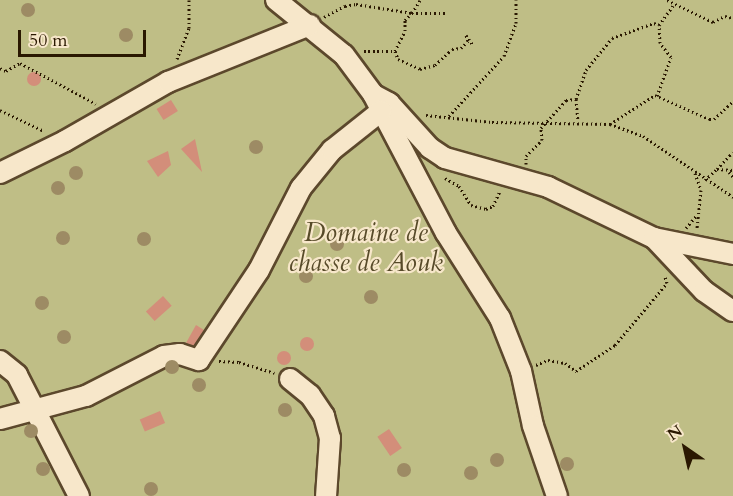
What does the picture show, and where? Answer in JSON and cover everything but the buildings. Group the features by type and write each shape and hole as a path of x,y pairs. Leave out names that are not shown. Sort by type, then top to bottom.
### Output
{"street":[{"path":"276,0 333,43 385,106 430,148 445,158 548,187 654,238 733,254"},
{"path":"0,173 114,115 168,82 310,26"},
{"path":"0,418 86,396 164,356 180,354 199,360 259,270 301,188 333,150 385,106"},
{"path":"385,106 446,233 500,318 522,371 533,426 557,496"},
{"path":"654,238 704,291 733,311"},
{"path":"0,361 17,375 79,496"},
{"path":"290,379 310,395 324,416 330,438 326,496"}],"path":[{"path":"168,82 189,28 189,0"},
{"path":"420,0 405,20 405,31 395,51 398,59 420,69 435,65 452,49 461,48 468,41 466,35 472,45"},
{"path":"449,116 504,56 516,23 516,0"},
{"path":"667,0 672,6 713,22 725,16 733,18"},
{"path":"310,26 345,6 385,6 412,13 446,13"},
{"path":"610,124 657,96 671,57 660,43 659,25 672,6"},
{"path":"578,121 576,99 586,70 612,38 654,23 659,25"},
{"path":"333,43 349,41 361,51 379,54 395,51"},
{"path":"0,68 6,71 20,63 114,115"},
{"path":"657,96 709,119 714,119 733,101"},
{"path":"445,158 441,176 459,186 471,205 486,208 493,206 508,176 526,165 526,156 542,140 541,128 547,120 566,100 576,99"},
{"path":"385,106 492,122 547,120 610,124 643,136 733,197"},
{"path":"0,110 65,141"},
{"path":"705,180 733,152"},
{"path":"717,169 731,171 733,177"},
{"path":"695,171 701,190 696,246"},
{"path":"522,371 548,360 565,363 576,371 615,345 667,283 664,272"},
{"path":"199,360 239,362 290,379"}],"green space":[{"name":"Domaine de chasse de Aouk","path":"0,0 733,0 733,496 0,496"}]}
